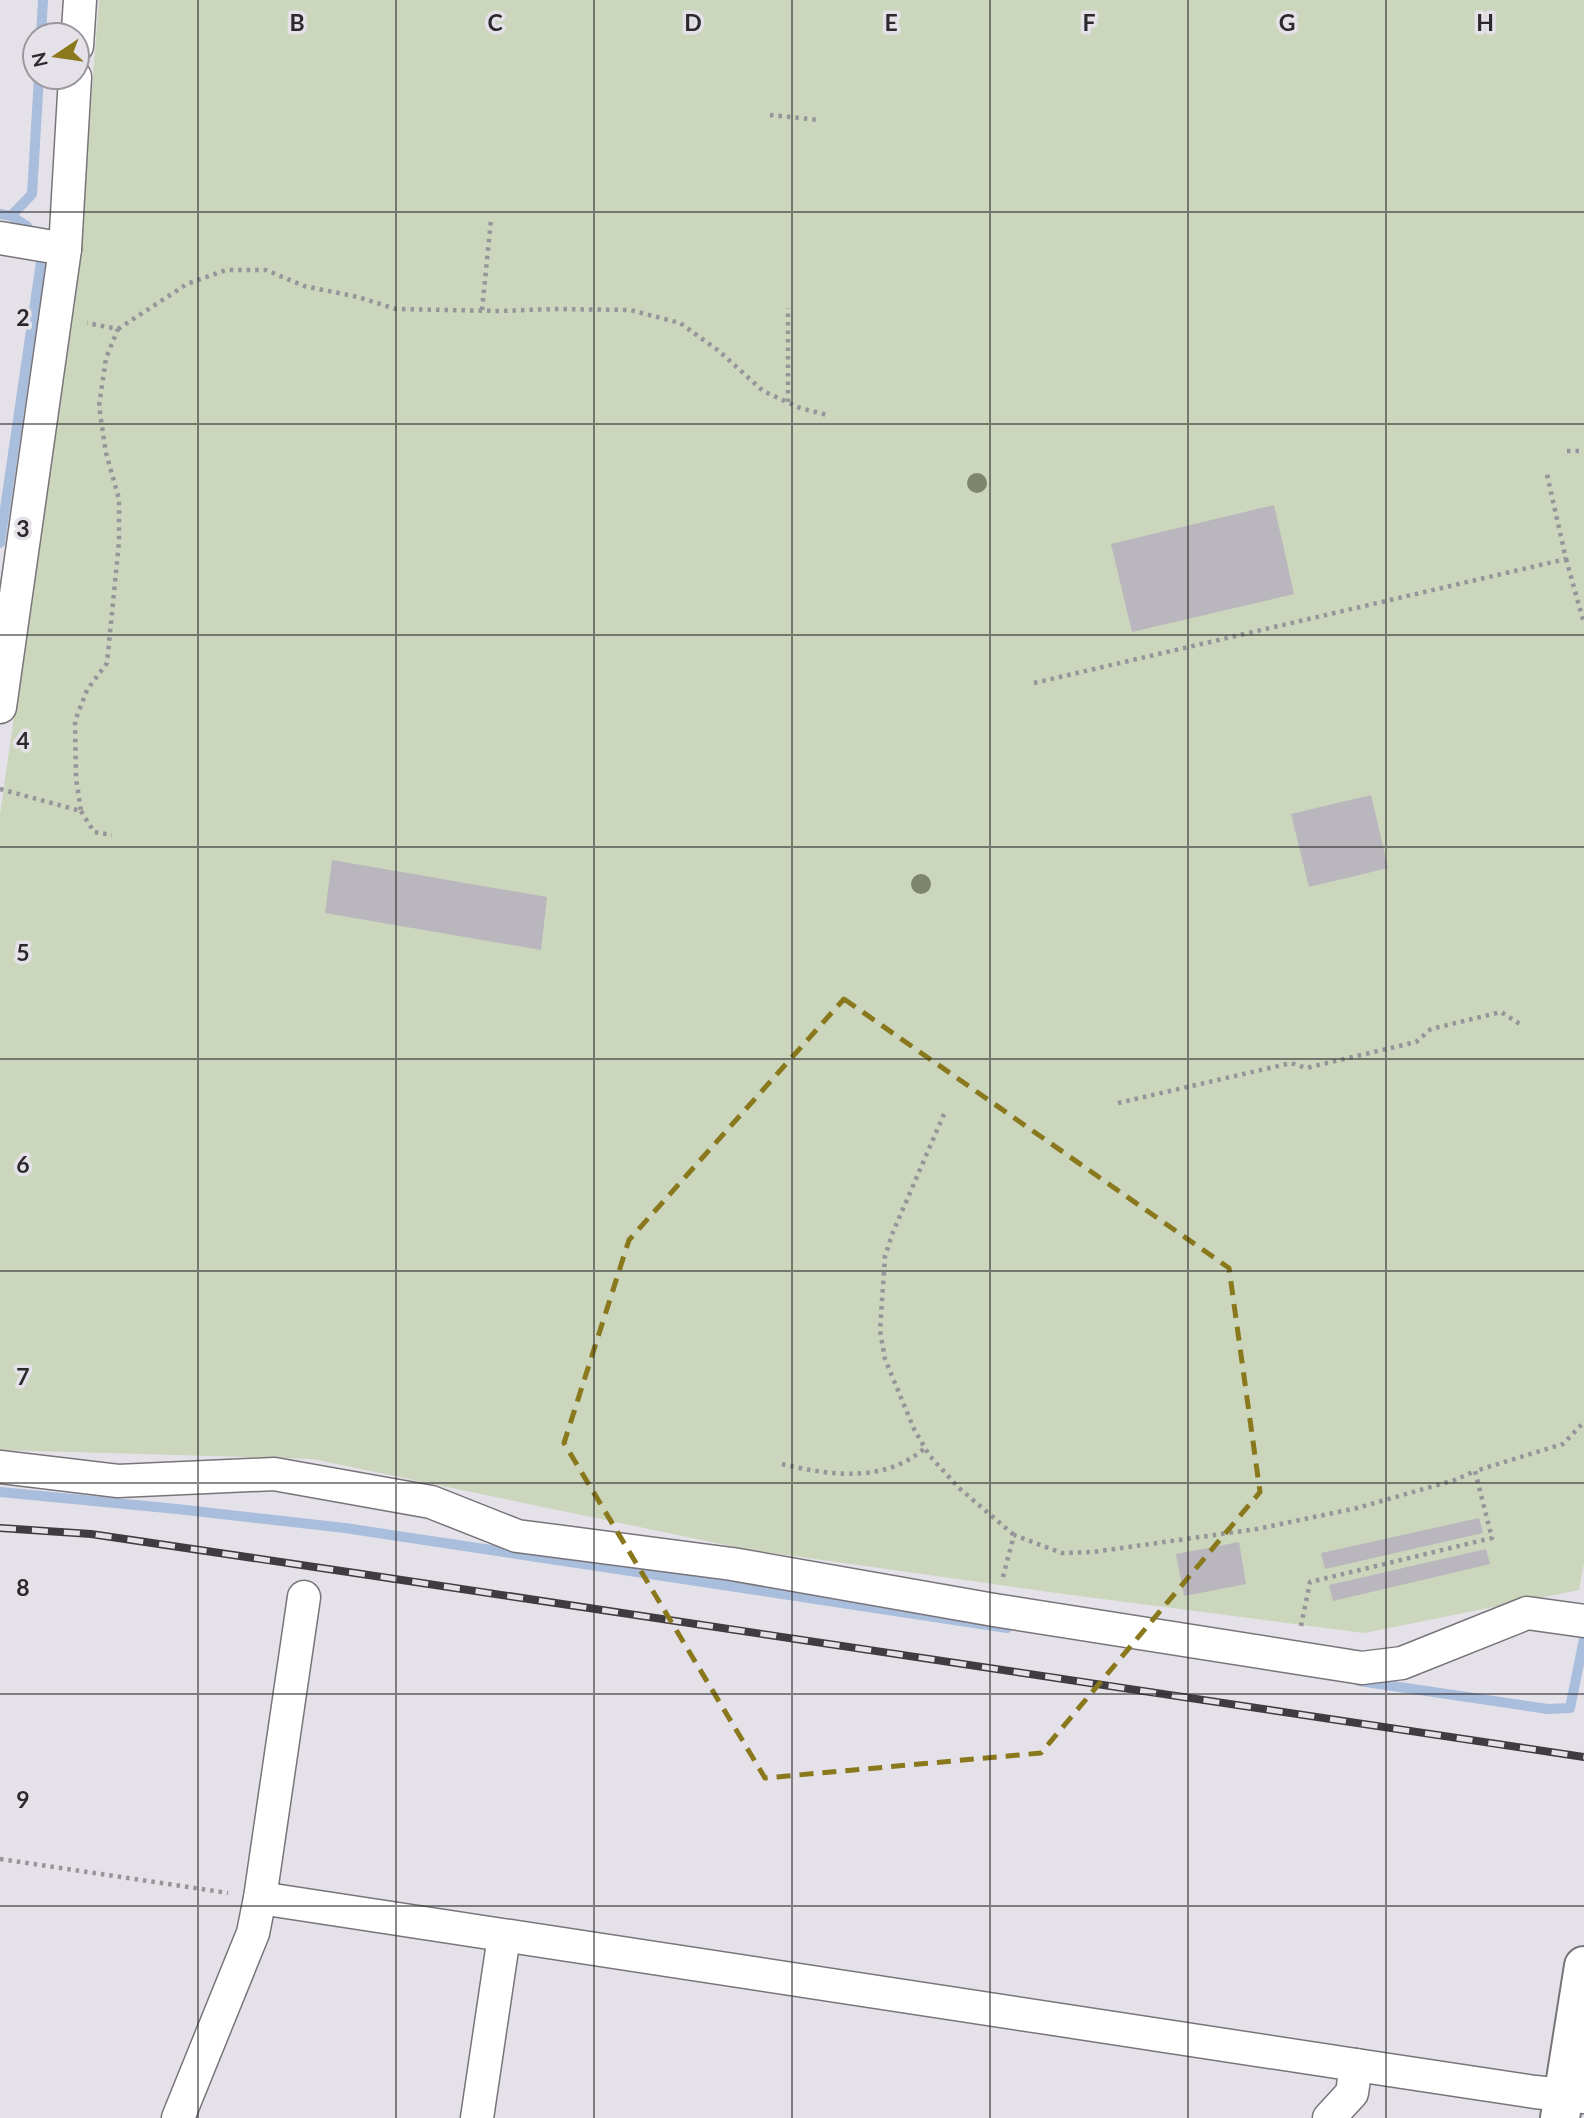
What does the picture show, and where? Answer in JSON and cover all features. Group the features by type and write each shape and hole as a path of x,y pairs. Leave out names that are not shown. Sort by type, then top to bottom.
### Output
{"street":[{"path":"79,21 80,0"},
{"path":"0,707 55,316 33,244 71,91"},
{"path":"0,1467 118,1481 274,1474 431,1503 517,1536 732,1564 993,1610 1362,1668 1402,1663 1527,1613 1584,1621"},
{"path":"178,2118 253,1933 304,1597"},
{"path":"260,1898 1535,2092 1569,2103 1584,1966"},
{"path":"477,2118 504,1936"},
{"path":"1329,2118 1352,2093 1356,2065"}],"path":[{"path":"770,115 819,120"},
{"path":"482,310 491,220"},
{"path":"112,835 94,832 81,811 76,778 75,721 87,690 107,663 119,542 119,499 106,453 99,406 106,358 118,329 187,284 226,270 266,270 304,286 358,296 396,309 630,310 680,323 719,351 763,391 827,415"},
{"path":"788,308 788,402"},
{"path":"55,316 118,329"},
{"path":"1567,451 1584,451"},
{"path":"1546,470 1584,623"},
{"path":"1034,683 1566,559"},
{"path":"0,789 81,811"},
{"path":"1118,1103 1291,1063 1306,1068 1404,1045 1416,1042 1431,1029 1501,1012 1520,1024"},
{"path":"944,1114 893,1232 886,1256 880,1331 885,1359 914,1429 925,1448 959,1488 1014,1535 1062,1553 1093,1552 1257,1530 1357,1508 1455,1480 1475,1471 1563,1444 1584,1422"},
{"path":"782,1464 817,1472 866,1474 891,1468 915,1457 925,1448"},
{"path":"1294,1657 1310,1582 1492,1538 1475,1471"},
{"path":"993,1610 1014,1535"},
{"path":"0,1859 260,1898"}],"highlighted area":[{"path":"844,999 1229,1268 1260,1492 1041,1753 765,1778 564,1443 629,1240"}],"green space":[{"path":"99,0 1584,0 1584,1563 1579,1590 1364,1633 745,1549 313,1459 0,1450 0,814 77,281"}],"building":[{"path":"1274,505 1294,594 1132,632 1111,544"},
{"path":"1371,795 1388,868 1309,887 1291,814"},
{"path":"332,860 547,897 541,950 325,913"},
{"path":"1479,1518 1483,1533 1325,1569 1321,1553"},
{"path":"1239,1542 1246,1584 1184,1596 1176,1554"},
{"path":"1486,1549 1490,1564 1333,1601 1329,1585"}],"waterway":[{"path":"42,21 43,0"},
{"path":"0,214 11,216 32,194 38,91"},
{"path":"0,543 41,262 27,226 11,216"},
{"path":"0,1492 345,1528 1007,1628"},
{"path":"1359,1681 1548,1709 1570,1708 1584,1639"}],"railway":[{"path":"0,1528 91,1534 1584,1757"}]}
